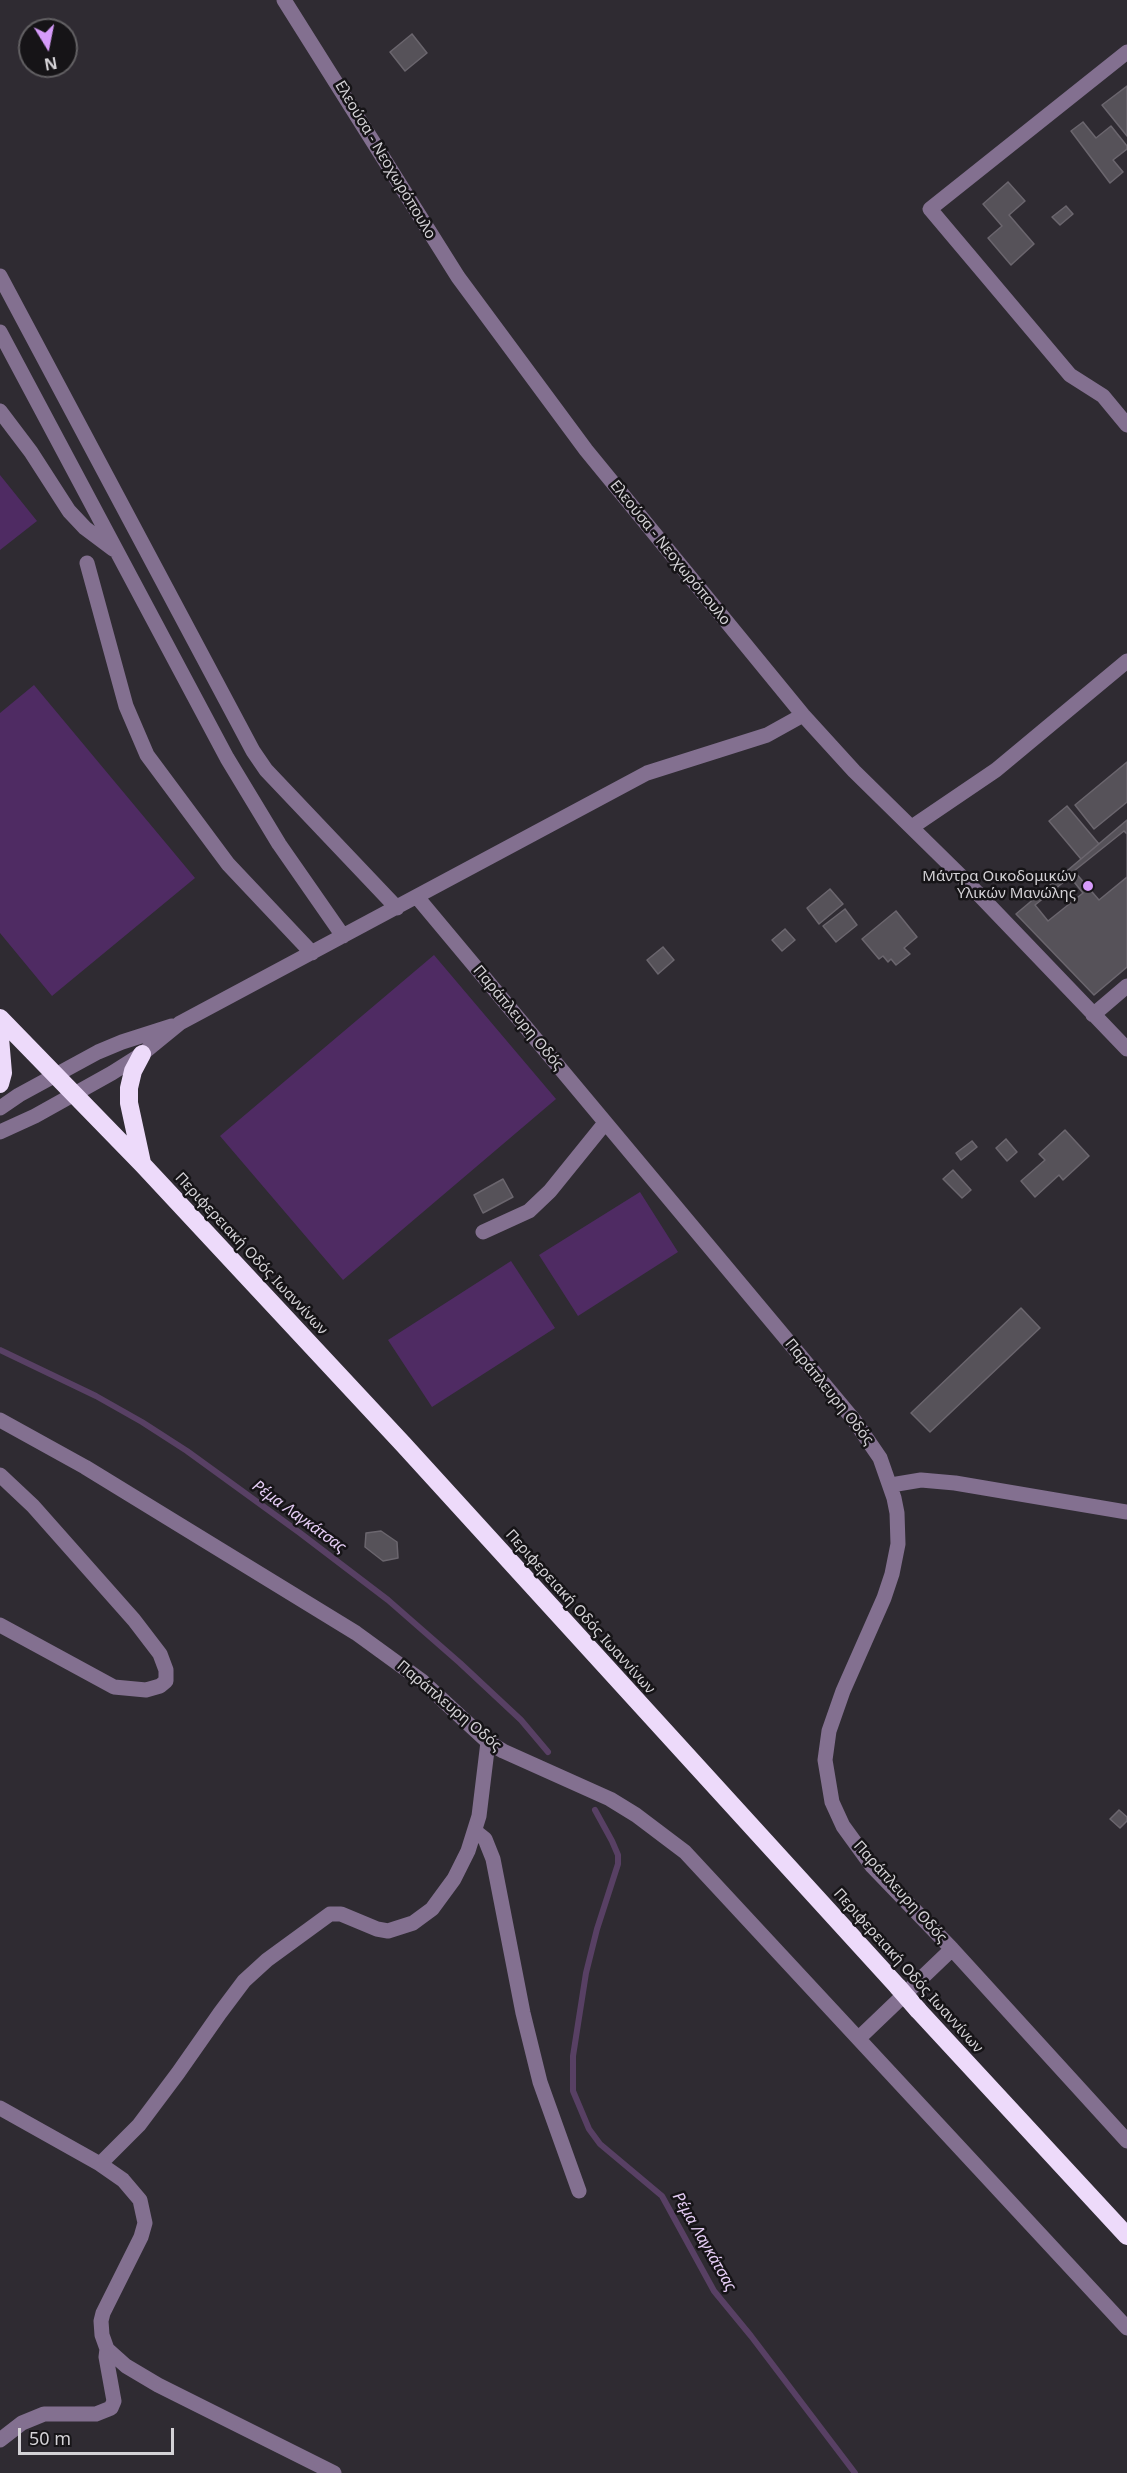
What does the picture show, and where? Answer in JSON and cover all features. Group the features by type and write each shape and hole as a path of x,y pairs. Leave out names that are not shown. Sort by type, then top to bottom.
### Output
{"highway":[{"name":"Περιφερειακή Οδός Ιωαννίνων","path":"0,1018 143,1165 395,1435 918,2010 1127,2236"},
{"path":"0,1038 3,1064 0,1084"},
{"path":"142,1054 133,1071 129,1088 129,1103 143,1165"}],"street":[{"name":"Ελεούσα - Νεοχωρόπουλο","path":"284,0 344,92 438,247 500,335 593,458 803,715 854,771 912,827 1127,1049"},
{"path":"1127,52 930,209 1070,375 1103,396 1127,425"},
{"path":"0,276 258,760 397,908"},
{"path":"0,332 240,781 279,844 343,936"},
{"path":"0,411 31,452 69,511 85,528 116,552"},
{"path":"87,563 126,706 147,755 228,864 312,953"},
{"path":"912,827 996,770 1127,661"},
{"path":"0,1108 56,1075 122,1042 180,1023 648,773 767,735 803,715"},
{"name":"Παράπλευρη Οδός","path":"417,897 854,1420 880,1458 891,1485 899,1528 896,1560 884,1598 843,1691 829,1731 825,1749 828,1787 837,1814 872,1866 952,1949 1127,2141"},
{"path":"1093,1015 1127,986"},
{"path":"0,1131 75,1095 142,1054 180,1023"},
{"path":"483,1232 528,1211 550,1191 605,1123"},
{"name":"Παράπλευρη Οδός","path":"0,1420 85,1467 356,1633 422,1681 488,1742 503,1751 610,1799 636,1815 685,1852 1127,2328"},
{"path":"0,1475 33,1506 134,1620 160,1654 166,1670 166,1681 160,1686 146,1690 114,1687 0,1625"},
{"path":"891,1485 921,1480 955,1483 1127,1512"},
{"path":"100,2164 131,2134 244,1981 267,1960 330,1914 347,1915 382,1931 413,1923 432,1909 454,1879 475,1831 482,1800 488,1742"},
{"path":"475,1831 485,1839 493,1859 523,2013 540,2082 579,2191"},
{"path":"859,2038 952,1949"},
{"path":"0,2108 100,2164 123,2180 135,2193 143,2208 145,2223 141,2237 103,2313 101,2327 107,2349 106,2357 114,2401 111,2408 96,2414 44,2414 22,2423 0,2440"},
{"path":"107,2349 126,2366 158,2385 334,2473"}],"shaded area":[{"path":"0,475 37,521 0,550"},
{"path":"34,685 195,878 52,996 0,933 0,713"},
{"path":"434,955 556,1099 343,1280 220,1136"},
{"path":"640,1192 678,1252 578,1316 539,1255"},
{"path":"511,1261 555,1328 432,1407 388,1340"}],"building":[{"path":"412,34 427,53 405,71 390,52"},
{"path":"1127,86 1127,136 1102,105"},
{"path":"1083,122 1096,138 1111,126 1127,146 1127,149 1113,160 1123,172 1110,183 1071,131"},
{"path":"1008,182 1025,201 1009,215 1034,244 1011,265 988,238 1002,226 983,204"},
{"path":"1066,206 1073,214 1060,225 1052,217"},
{"path":"1127,762 1127,802 1094,829 1075,805"},
{"path":"1067,806 1099,844 1081,859 1049,821"},
{"name":"Μάντρα Οικοδομικών Υλικών Μανώλης","path":"1127,820 1127,967 1094,995 1016,914"},
{"path":"1124,831 1127,834 1127,877 1099,900 1074,871"},
{"path":"1070,877 1083,893 1048,921 1035,905"},
{"path":"830,889 843,904 819,924 807,908"},
{"path":"845,909 857,925 836,942 823,926"},
{"path":"896,911 917,937 904,948 910,954 896,965 891,959 888,962 883,956 879,959 862,939"},
{"path":"785,929 795,940 782,951 772,940"},
{"path":"663,947 674,960 658,974 647,960"},
{"path":"1065,1130 1089,1156 1063,1180 1059,1175 1035,1197 1021,1181 1045,1160 1039,1154"},
{"path":"1006,1139 1017,1152 1007,1161 996,1148"},
{"path":"972,1141 977,1147 961,1160 956,1153"},
{"path":"953,1170 971,1190 962,1198 943,1179"},
{"path":"503,1179 513,1197 483,1213 474,1195"},
{"path":"1021,1308 1040,1328 930,1432 911,1413"},
{"path":"381,1531 397,1542 398,1558 383,1561 365,1547 366,1533"},
{"path":"1119,1810 1127,1817 1127,1821 1120,1828 1110,1819"}],"waterway":[{"name":"Ρέμα Λαγκάτσας","path":"0,1350 96,1396 142,1422 187,1451 300,1533 388,1600 460,1663 521,1720 548,1752"},
{"name":"Ρέμα Λαγκάτσας","path":"595,1810 618,1855 618,1864 597,1929 586,1973 573,2056 573,2091 589,2129 600,2144 662,2196 714,2291 855,2473"}],"place":[{"name":"Μάντρα Οικοδομικών Υλικών Μανώλης","path":"1088,886"}]}
